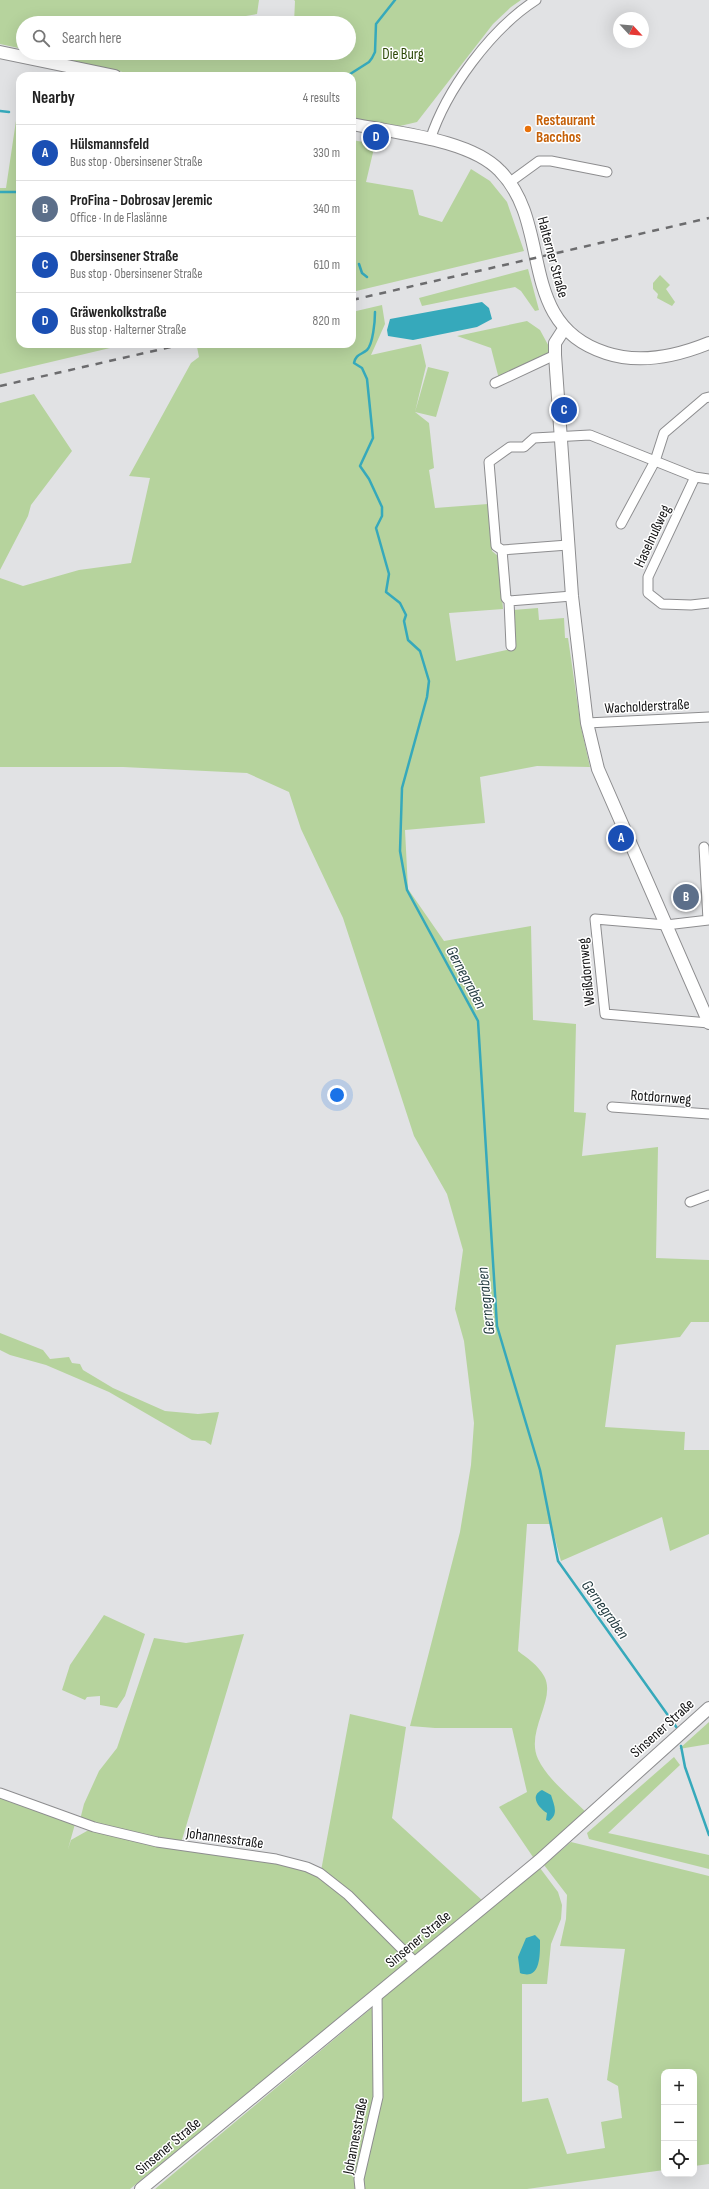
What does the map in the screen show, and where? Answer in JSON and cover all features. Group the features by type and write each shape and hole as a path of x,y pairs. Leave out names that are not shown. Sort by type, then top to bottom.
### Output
{"main road":[{"path":"0,52 16,55"},
{"path":"38,60 96,72"},
{"name":"Halterner Straße","path":"356,125 430,140 468,150 480,155 500,171 510,182 524,210 544,291 552,312 564,329 593,349 619,357 640,358 665,356 709,343"},
{"path":"564,329 555,343 555,355 572,596 587,723 598,769 709,1023"},
{"name":"Sinsener Straße","path":"141,2189 538,1861 709,1708"}],"street":[{"path":"430,140 437,118 482,50 517,12 536,0"},
{"path":"510,182 539,161 551,161 607,172"},
{"path":"495,383 555,355"},
{"path":"621,524 655,461 664,433 705,398 709,397"},
{"path":"568,545 502,550 496,546 489,462 510,447 524,447 534,438 590,435 695,477 709,479"},
{"name":"Haselnußweg","path":"695,477 648,577 648,593 662,604 691,606 709,603"},
{"path":"502,550 506,598 509,601 511,646"},
{"path":"509,601 572,596"},
{"name":"Wacholderstraße","path":"587,723 709,716"},
{"path":"666,925 709,920 704,847"},
{"name":"Weißdornweg","path":"666,925 595,919 605,1014 709,1023"},
{"name":"Rotdornweg","path":"612,1107 709,1114"},
{"path":"690,1202 709,1195"},
{"name":"Johannesstraße","path":"0,1793 101,1828 157,1842 276,1859 307,1867 320,1873 348,1894 415,1962"},
{"name":"Johannesstraße","path":"360,2189 359,2179 378,2096 377,1993"}],"green space":[{"path":"0,0 259,0 257,14 246,16 16,16 16,47 0,44"},
{"name":"Die Burg","path":"294,0 521,0 493,24 417,122 400,126 356,120 356,72 123,72 70,60 356,60 356,16 294,16"},
{"path":"16,121 16,348 110,348 0,374 0,188 6,188"},
{"path":"356,141 375,144 366,182 413,190 419,215 442,222 471,169 490,181 507,202 524,251 356,291"},
{"path":"528,269 539,310 535,311 521,291 515,287 422,306 419,298"},
{"path":"660,275 670,285 666,289 675,302 672,306 657,298 658,294 653,289 653,283"},
{"path":"382,305 385,324 371,355 421,344 426,366 415,412 429,423 434,468 429,470 435,508 488,504 492,551 499,557 503,609 449,613 456,661 516,648 513,610 538,608 539,620 564,618 565,638 568,638 581,727 590,767 537,766 480,777 485,823 405,830 408,889 444,941 531,926 533,1020 576,1024 574,1112 586,1113 582,1156 658,1147 656,1258 709,1260 709,1322 691,1322 680,1337 616,1345 605,1427 685,1432 684,1450 709,1450 709,1534 670,1551 662,1517 561,1561 551,1524 527,1524 518,1651 539,1668 547,1685 547,1695 535,1737 535,1748 542,1767 560,1788 587,1813 535,1860 499,1807 527,1792 512,1728 435,1728 410,1726 460,1532 471,1465 474,1423 464,1341 455,1309 463,1250 447,1194 414,1136 343,918 301,829 289,792 247,773 123,767 0,767 0,578 23,586 79,570 131,563 150,478 129,476 191,363 199,357 197,348 356,348 356,311"},
{"path":"527,321 540,330 553,354 499,379 491,348 457,336"},
{"path":"428,367 449,372 436,417 415,412"},
{"path":"34,394 72,451 31,505 28,516 0,570 0,403"},
{"path":"0,1333 43,1350 50,1359 69,1357 72,1363 80,1364 83,1370 113,1388 165,1411 198,1414 219,1412 211,1445 205,1441 192,1440 109,1392 46,1365 10,1355 0,1350"},
{"path":"104,1615 145,1634 125,1696 117,1708 100,1705 100,1696 87,1697 85,1700 62,1690 70,1665"},
{"path":"244,1634 181,1843 80,1820 84,1804 99,1771 117,1748 154,1638 186,1643"},
{"path":"350,1714 406,1727 392,1818 483,1901 415,1958 321,1871"},
{"path":"709,1722 709,1744 679,1749"},
{"path":"674,1757 680,1765 608,1833 709,1855 709,1869 589,1839 587,1833"},
{"path":"0,1793 75,1824 68,1849 71,1840 94,1827 276,1859 320,1873 409,1962 130,2189 0,2189"},
{"path":"571,1842 709,1876 709,2164 697,2166 697,2069 661,2069 661,2170 527,2189 363,2189 362,2180 372,2137 380,1997 540,1868 558,1892 562,1905 561,1919 551,1944 547,1984 522,1984 522,2102 548,2098 567,2154 605,2148 601,2122 622,2118 618,2086 607,2080 625,1949 560,1946 566,1919 567,1895 544,1865"},
{"path":"374,2006 375,2097 358,2189 155,2189"}],"water":[{"path":"482,302 489,308 492,319 477,327 413,340 388,336 387,330 390,319"},
{"path":"542,1790 551,1795 554,1806 554,1815 549,1821 546,1820 547,1813 538,1805 536,1799 536,1795"},
{"path":"535,1935 540,1940 538,1965 536,1970 532,1973 520,1973 518,1957 526,1938"}],"waterway":[{"path":"353,72 369,62 372,58 375,52 376,24 395,0"},
{"path":"0,111 9,112"},
{"path":"0,192 16,192"},
{"name":"Gernegraben","path":"359,264 362,273 367,277"},
{"name":"Gernegraben","path":"375,312 371,343 367,350 357,356 354,363 362,368 367,379 373,438 360,466 369,479 382,507 382,516 376,528 389,574 386,592 400,603 406,615 404,621 408,640 420,651 429,681 427,697 402,788 400,851 407,890 478,1021 497,1326 540,1470 558,1561 677,1728"},
{"name":"Gernegraben","path":"681,1746 685,1767 709,1835"}],"railway":[{"path":"356,299 709,218"},
{"path":"0,386 166,348"}],"place":[{"name":"Restaurant Bacchos","path":"528,129"},
{"name":"Gräwenkolkstraße","path":"376,137"},
{"name":"Obersinsener Straße","path":"564,410"},
{"name":"Hülsmannsfeld","path":"621,838"},
{"name":"ProFina - Dobrosav Jeremic","path":"686,897"}]}
